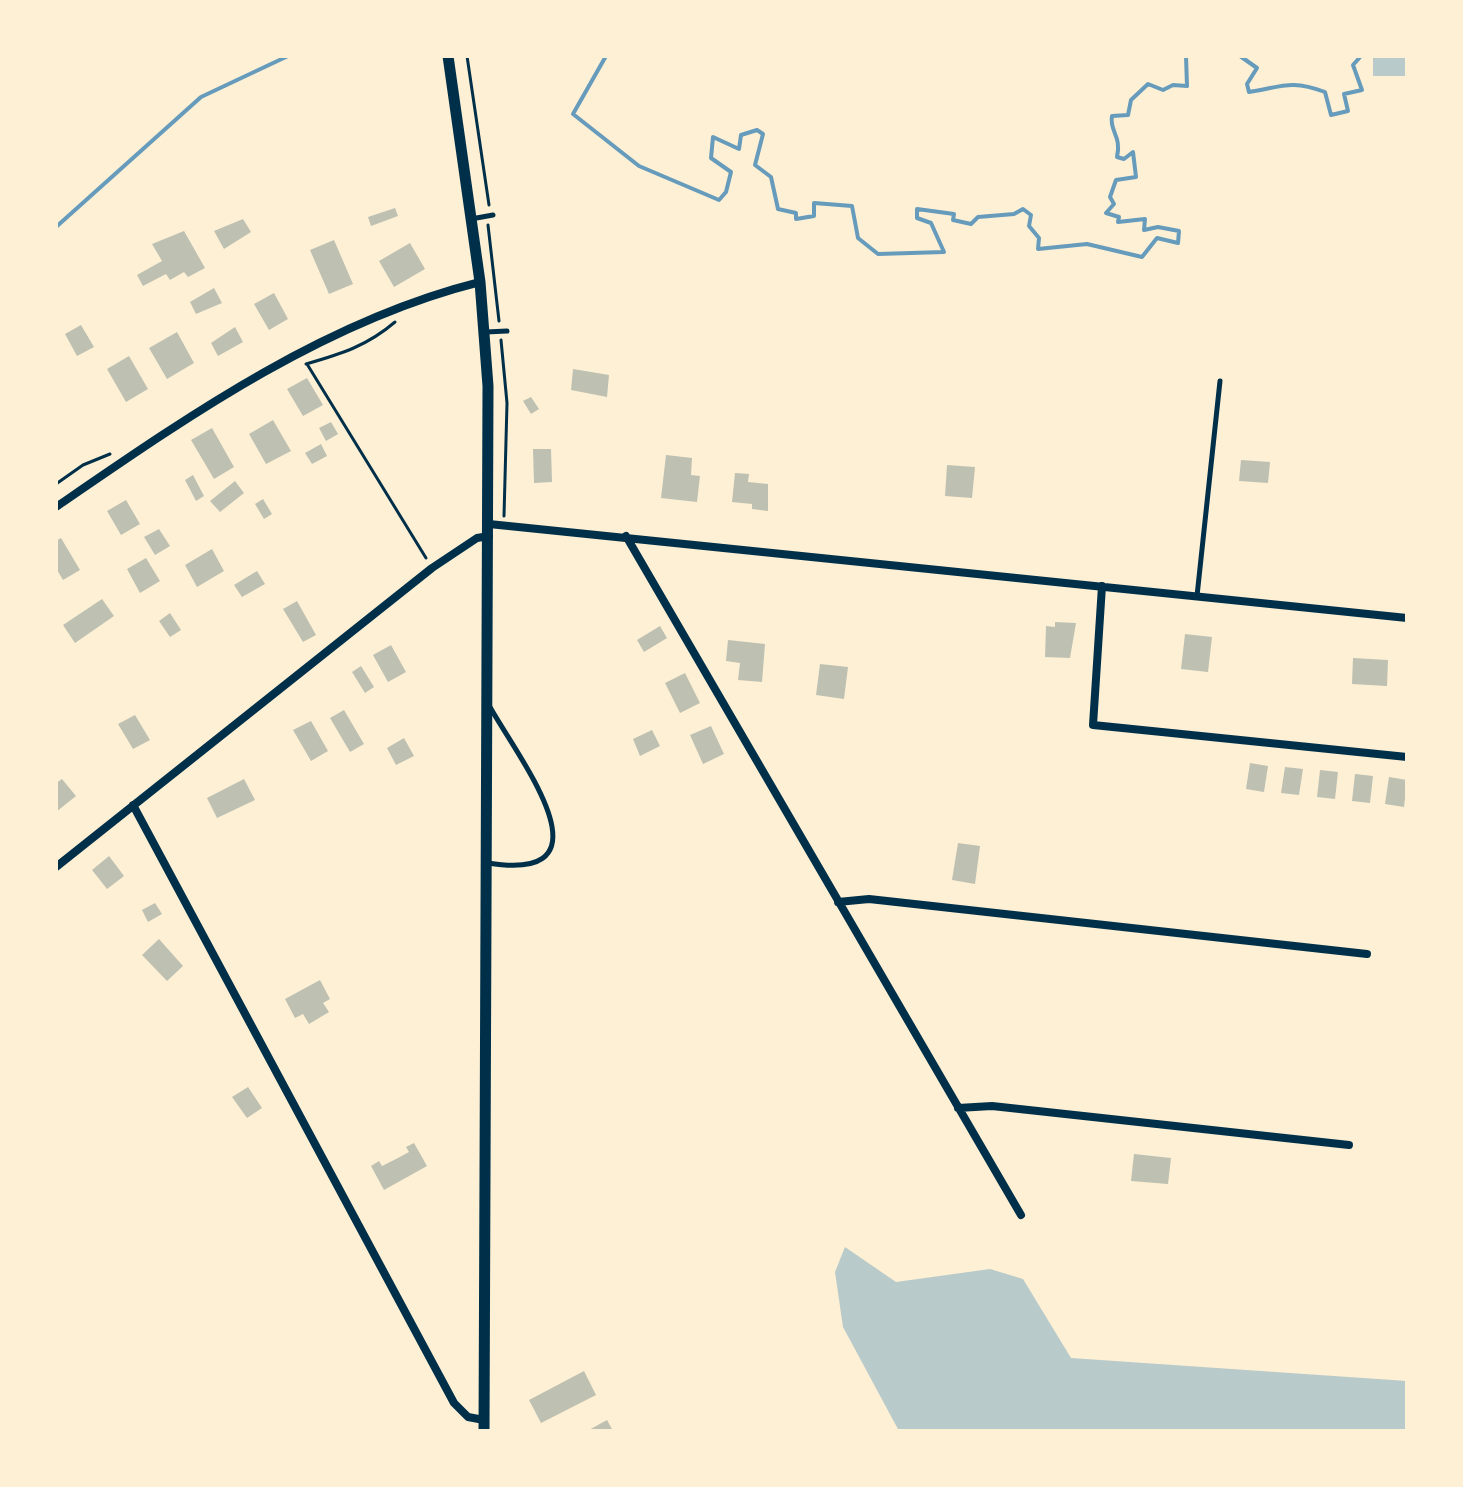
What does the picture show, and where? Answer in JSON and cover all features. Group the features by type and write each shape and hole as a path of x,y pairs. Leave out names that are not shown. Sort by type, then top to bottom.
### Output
{"street":[{"path":"133,805 454,1403 468,1417 484,1425 489,530 485,332 448,56"},
{"path":"56,507 218,400 305,352 392,311 480,282"},
{"path":"56,867 432,568 489,530 626,536 1407,618"},
{"path":"626,536 1021,1215"},
{"path":"1102,586 1093,725 1407,757"},
{"path":"838,902 869,899 1367,954"},
{"path":"958,1108 992,1106 1349,1145"}],"lane":[{"path":"471,219 493,215"},
{"path":"485,332 507,331"},
{"path":"1197,596 1220,381"},
{"path":"487,863 513,867 542,861 551,851 555,826 488,702"}],"path":[{"path":"293,371 373,341 404,316"},
{"path":"307,364 432,568"}],"shaded area":[{"path":"1373,56 1407,56 1407,76 1373,76"},
{"path":"845,1247 896,1282 990,1269 1023,1279 1071,1358 1407,1381 1407,1431 899,1431 843,1327 835,1272"}],"building":[{"path":"395,208 398,216 371,226 368,217"},
{"path":"243,219 251,232 224,249 214,231"},
{"path":"184,231 205,268 188,277 184,272 170,280 166,274 143,286 137,275 162,261 152,244"},
{"path":"334,240 353,284 329,294 310,250"},
{"path":"410,243 425,269 394,287 379,261"},
{"path":"214,288 222,303 196,314 190,302"},
{"path":"274,293 288,319 269,330 254,304"},
{"path":"81,325 94,347 77,356 65,334"},
{"path":"235,327 243,342 218,356 211,343"},
{"path":"177,332 194,363 167,379 149,348"},
{"path":"129,356 148,389 126,402 107,369"},
{"path":"573,369 609,375 607,397 571,390"},
{"path":"307,378 323,405 303,416 287,389"},
{"path":"531,397 539,409 531,414 523,401"},
{"path":"273,420 291,451 266,464 249,434"},
{"path":"331,422 338,434 326,441 319,428"},
{"path":"212,428 234,467 214,479 191,440"},
{"path":"321,444 327,456 312,464 305,453"},
{"path":"533,449 551,449 552,482 534,483"},
{"path":"666,455 692,458 691,475 700,476 697,502 661,498"},
{"path":"1241,460 1270,462 1268,483 1239,481"},
{"path":"947,465 975,467 972,498 945,496"},
{"path":"735,473 749,474 748,482 768,484 768,511 752,509 752,504 732,502"},
{"path":"193,475 204,496 196,501 185,480"},
{"path":"235,481 244,493 220,512 210,501"},
{"path":"263,499 272,514 264,519 255,504"},
{"path":"126,500 140,524 121,535 107,511"},
{"path":"159,529 170,546 155,555 144,537"},
{"path":"61,538 80,570 63,580 56,568 56,541"},
{"path":"212,549 224,571 197,587 185,565"},
{"path":"146,558 160,581 140,593 127,569"},
{"path":"257,571 265,584 242,597 234,585"},
{"path":"102,599 114,616 75,643 63,625"},
{"path":"297,601 316,635 303,642 283,609"},
{"path":"170,613 181,630 170,637 159,621"},
{"path":"1055,622 1076,623 1070,658 1045,657 1046,626 1055,627"},
{"path":"660,626 667,638 644,652 637,640"},
{"path":"1185,634 1212,637 1208,672 1181,669"},
{"path":"728,640 765,644 762,682 738,680 740,663 726,661"},
{"path":"391,645 406,672 388,682 373,655"},
{"path":"1353,658 1388,660 1387,686 1352,684"},
{"path":"820,664 848,667 844,699 816,695"},
{"path":"361,666 374,687 365,693 352,672"},
{"path":"685,673 700,703 680,713 665,683"},
{"path":"344,710 364,744 350,752 330,718"},
{"path":"135,715 150,740 133,749 118,724"},
{"path":"311,721 328,751 311,761 293,730"},
{"path":"711,726 724,754 703,764 690,735"},
{"path":"652,730 660,746 640,756 633,739"},
{"path":"404,738 414,756 396,765 387,748"},
{"path":"1250,763 1268,766 1264,792 1246,789"},
{"path":"1285,767 1303,769 1299,795 1281,793"},
{"path":"1320,770 1338,772 1335,799 1317,797"},
{"path":"1355,774 1373,776 1370,803 1352,801"},
{"path":"1389,777 1407,780 1404,807 1385,804"},
{"path":"62,779 76,796 56,812 56,783"},
{"path":"244,779 255,800 217,818 207,798"},
{"path":"958,843 980,846 975,884 952,880"},
{"path":"109,856 124,876 107,889 92,870"},
{"path":"155,903 162,914 148,922 142,910"},
{"path":"159,939 183,966 167,981 142,955"},
{"path":"320,980 330,999 323,1003 329,1012 309,1024 303,1014 295,1018 285,999"},
{"path":"248,1087 262,1108 247,1118 232,1097"},
{"path":"414,1143 427,1166 384,1190 371,1166 379,1161 382,1166 396,1159 409,1152 406,1147"},
{"path":"1134,1154 1171,1158 1168,1184 1131,1181"},
{"path":"584,1371 596,1395 541,1423 529,1400"},
{"path":"607,1420 613,1431 587,1431"}],"waterway":[{"path":"56,227 201,97 288,56"},
{"path":"606,56 573,114 639,166 719,200 726,192 731,172 711,158 713,137 739,149 741,135 757,130 763,134 755,165 771,177 778,209 796,213 796,219 814,216 814,203 852,206 858,238 878,254 944,252 931,223 917,218 917,209 954,214 953,220 971,224 978,217 1014,214 1023,209 1031,215 1029,226 1039,238 1038,249 1087,244 1142,257 1157,238 1178,243 1179,231 1158,227 1144,230 1145,219 1118,222 1119,217 1106,213 1114,204 1110,197 1116,180 1136,177 1133,152 1124,159 1117,157 1118,144 1112,116 1128,115 1131,100 1148,84 1163,90 1173,85 1187,86 1186,56"},
{"path":"1240,56 1257,68 1247,84 1249,92 1286,85 1313,88 1325,92 1331,115 1348,111 1344,94 1362,90 1353,65 1361,56"}]}
